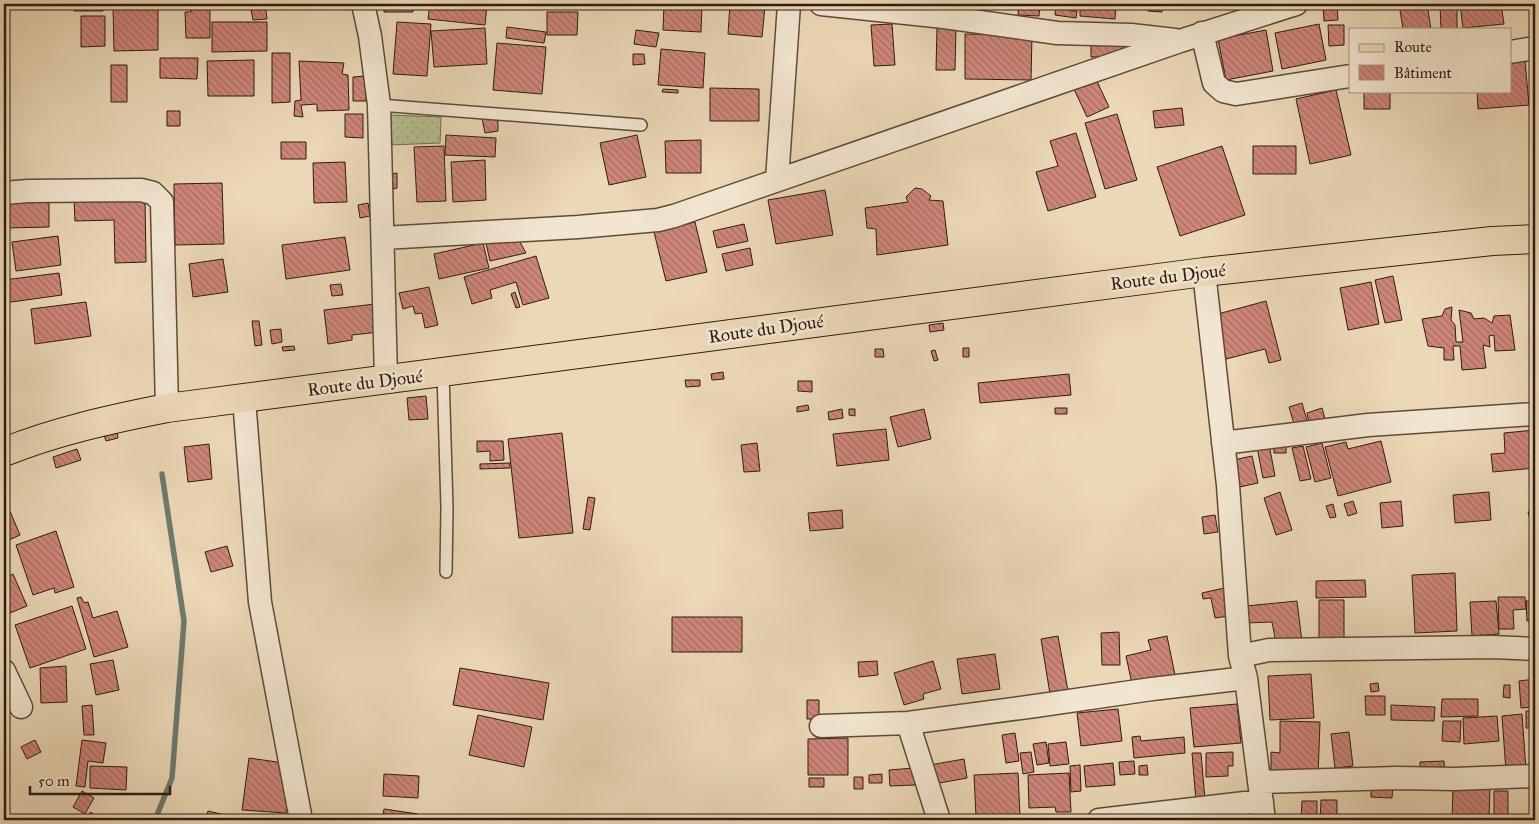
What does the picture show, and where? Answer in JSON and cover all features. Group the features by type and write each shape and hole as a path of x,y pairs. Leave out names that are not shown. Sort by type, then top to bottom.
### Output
{"main road":[{"name":"Route du Djoué","path":"4,452 39,438 70,429 167,408 1204,272 1492,241 1535,239"}],"street":[{"path":"363,4 370,36 378,105 386,379"},
{"path":"777,180 789,4"},
{"path":"821,4 944,17 1057,33 1131,35 1180,41"},
{"path":"383,238 578,227 658,220 674,216 1202,33 1296,4"},
{"path":"1202,33 1214,83 1223,91 1236,94 1349,76"},
{"path":"1512,52 1535,48"},
{"path":"4,193 141,190 153,193 162,202 167,408"},
{"path":"1204,272 1228,485 1240,656 1246,678 1261,801"},
{"path":"244,399 260,602 301,820"},
{"path":"1223,443 1368,425 1535,414"},
{"path":"1240,656 1269,650 1492,647 1535,649"},
{"path":"4,671 21,706"},
{"path":"821,726 908,723 1152,689 1246,678"},
{"path":"908,723 939,820"},
{"path":"1099,820 1261,801 1397,778 1454,779 1535,776"}],"lane":[{"path":"378,105 641,124"},
{"path":"443,373 447,508 446,572"}],"green space":[{"path":"387,115 441,117 440,143 390,145"}],"building":[{"path":"74,4 103,4 103,11 74,11"},
{"path":"191,4 210,4 210,38 186,38 185,12 191,12"},
{"path":"250,4 265,4 267,19 253,20"},
{"path":"384,4 413,4 413,12 384,12"},
{"path":"430,4 487,5 485,25 428,19"},
{"path":"664,4 702,6 701,32 663,30"},
{"path":"730,4 765,6 762,37 728,34"},
{"path":"1019,4 1040,4 1039,16 1018,15"},
{"path":"1056,4 1071,4 1071,11 1077,11 1076,18 1055,15"},
{"path":"1080,4 1116,4 1115,19 1080,16"},
{"path":"1147,4 1162,4 1162,12 1148,11"},
{"path":"1168,4 1208,4 1168,7"},
{"path":"1323,4 1337,4 1338,20 1324,21"},
{"path":"1399,4 1427,4 1431,28 1403,28"},
{"path":"1440,4 1457,4 1457,28 1441,28"},
{"path":"1460,4 1501,4 1504,24 1463,28"},
{"path":"113,5 158,5 158,50 114,51"},
{"path":"547,12 578,12 577,35 547,35"},
{"path":"81,16 105,16 105,46 81,47"},
{"path":"212,22 267,22 267,51 212,52"},
{"path":"397,22 431,24 427,76 393,74"},
{"path":"892,24 895,65 874,66 871,25"},
{"path":"1319,24 1326,60 1282,69 1275,33"},
{"path":"1328,25 1344,25 1344,45 1329,46"},
{"path":"507,27 546,32 544,43 506,38"},
{"path":"937,27 956,27 955,70 936,70"},
{"path":"485,28 487,64 434,67 431,31"},
{"path":"636,30 659,33 656,47 634,44"},
{"path":"1266,30 1273,71 1226,80 1218,39"},
{"path":"965,34 1032,35 1031,80 965,79"},
{"path":"1091,41 1127,42 1127,57 1091,57"},
{"path":"497,43 546,47 542,94 493,90"},
{"path":"661,49 705,53 703,88 658,85"},
{"path":"272,53 290,53 290,102 272,103"},
{"path":"633,54 644,54 645,64 633,65"},
{"path":"160,58 198,58 197,79 160,78"},
{"path":"254,60 254,96 208,96 207,61"},
{"path":"299,61 344,63 342,74 348,75 349,110 317,111 317,104 301,105 303,117 294,116 295,101 301,100"},
{"path":"1525,61 1529,105 1478,109 1477,92 1512,92 1512,63"},
{"path":"111,65 127,65 127,102 111,102"},
{"path":"4,69 6,69 6,106 4,106"},
{"path":"366,76 366,101 353,101 353,77"},
{"path":"1095,77 1109,107 1087,117 1073,87"},
{"path":"710,88 759,89 759,121 710,121"},
{"path":"663,89 678,90 678,93 662,92"},
{"path":"1336,90 1351,155 1310,164 1296,99"},
{"path":"1364,92 1390,92 1390,109 1364,109"},
{"path":"1182,108 1184,125 1155,128 1153,111"},
{"path":"167,111 180,111 180,126 167,126"},
{"path":"345,114 363,114 363,138 345,137"},
{"path":"1117,114 1137,180 1105,189 1085,123"},
{"path":"482,118 498,118 498,131 485,133"},
{"path":"1076,133 1096,197 1048,211 1036,172 1058,166 1050,141"},
{"path":"446,135 496,138 495,157 445,155"},
{"path":"637,135 646,177 609,185 600,143"},
{"path":"701,140 701,173 666,173 665,141"},
{"path":"281,142 306,142 306,159 281,159"},
{"path":"444,146 446,201 417,202 414,147"},
{"path":"1222,146 1245,215 1180,236 1157,167"},
{"path":"1253,146 1296,146 1296,174 1253,174"},
{"path":"485,160 486,200 453,202 451,162"},
{"path":"345,162 347,202 314,203 313,163"},
{"path":"397,173 397,188 393,189 392,174"},
{"path":"222,183 224,244 175,245 174,184"},
{"path":"915,188 922,189 931,196 929,200 943,201 948,245 877,255 876,229 867,228 865,208 908,202 906,197"},
{"path":"825,190 833,235 776,244 768,200"},
{"path":"145,197 146,262 115,263 114,220 75,221 74,198"},
{"path":"4,200 49,200 49,227 4,228"},
{"path":"368,203 370,216 360,218 358,205"},
{"path":"695,222 707,272 666,281 654,232"},
{"path":"744,224 748,241 717,248 713,231"},
{"path":"484,234 516,235 526,253 490,261"},
{"path":"58,236 61,265 16,271 12,242"},
{"path":"345,237 350,270 286,279 282,245"},
{"path":"483,243 489,268 439,279 434,254"},
{"path":"750,248 753,265 726,271 722,254"},
{"path":"536,256 549,298 523,305 516,282 490,290 492,298 472,304 464,277"},
{"path":"223,259 228,292 193,297 189,264"},
{"path":"59,273 62,295 4,303 4,280"},
{"path":"1393,276 1402,320 1385,323 1375,280"},
{"path":"1371,282 1379,324 1348,330 1340,288"},
{"path":"341,284 343,295 332,296 330,285"},
{"path":"429,287 438,325 425,328 422,313 415,314 413,306 403,309 399,293"},
{"path":"515,292 520,307 516,308 511,294"},
{"path":"1266,301 1281,360 1269,363 1265,349 1226,359 1214,315"},
{"path":"86,302 91,336 35,344 31,309"},
{"path":"375,304 379,332 352,335 352,340 328,344 324,310"},
{"path":"1452,307 1451,320 1455,325 1456,342 1463,342 1459,310 1471,313 1474,319 1484,318 1492,323 1494,316 1510,315 1515,350 1495,351 1494,335 1489,336 1490,347 1483,345 1486,368 1462,370 1460,346 1453,346 1454,360 1444,360 1444,348 1428,346 1422,319 1442,316 1445,309"},
{"path":"252,321 259,321 262,345 255,346"},
{"path":"943,323 944,330 930,332 929,325"},
{"path":"281,329 282,342 272,344 270,330"},
{"path":"294,346 295,350 283,351 282,347"},
{"path":"963,348 969,348 969,357 963,357"},
{"path":"875,349 883,349 884,357 875,357"},
{"path":"935,350 938,360 934,361 931,351"},
{"path":"723,372 724,379 712,380 711,374"},
{"path":"1069,374 1071,395 980,403 978,383"},
{"path":"685,380 700,380 700,386 686,387"},
{"path":"798,381 812,381 812,392 798,391"},
{"path":"426,396 428,419 409,420 407,398"},
{"path":"1302,403 1308,424 1295,427 1289,407"},
{"path":"808,405 809,410 797,412 797,407"},
{"path":"1055,408 1067,408 1067,414 1055,414"},
{"path":"1322,408 1325,419 1309,423 1307,413"},
{"path":"842,409 843,418 829,420 828,412"},
{"path":"849,409 855,409 855,416 849,415"},
{"path":"924,409 931,439 898,447 890,417"},
{"path":"886,429 889,460 837,466 833,434"},
{"path":"1535,430 1535,468 1493,472 1491,454 1505,453 1504,433"},
{"path":"117,431 118,438 106,441 104,435"},
{"path":"562,433 573,533 519,538 508,439"},
{"path":"477,441 503,441 504,460 490,461 490,451 477,452"},
{"path":"1381,441 1391,482 1338,496 1325,447 1346,442 1348,449"},
{"path":"1274,442 1286,442 1286,453 1274,453"},
{"path":"757,443 760,471 744,472 741,445"},
{"path":"1322,443 1331,478 1315,482 1306,447"},
{"path":"209,444 212,479 188,482 184,447"},
{"path":"1269,444 1275,476 1263,478 1257,447"},
{"path":"1303,446 1311,479 1300,481 1292,448"},
{"path":"77,449 81,460 56,468 53,457"},
{"path":"1252,456 1258,483 1235,488 1229,461"},
{"path":"510,463 510,468 480,469 480,464"},
{"path":"1280,492 1292,530 1276,535 1264,498"},
{"path":"1489,492 1491,520 1455,523 1453,495"},
{"path":"4,497 20,535 5,542 4,539"},
{"path":"588,497 595,498 590,530 583,529"},
{"path":"1353,501 1357,513 1348,516 1344,504"},
{"path":"1401,501 1403,526 1382,528 1380,503"},
{"path":"1333,504 1336,517 1330,518 1326,506"},
{"path":"842,510 843,528 810,531 808,513"},
{"path":"1535,510 1535,526 1532,527 1528,512"},
{"path":"1215,515 1218,532 1204,534 1202,517"},
{"path":"56,531 74,587 55,593 54,588 33,595 16,545"},
{"path":"227,546 233,566 211,572 205,552"},
{"path":"1455,573 1457,631 1415,633 1412,575"},
{"path":"13,574 27,606 5,615 4,578"},
{"path":"1530,579 1535,579 1535,621 1527,621 1526,601 1531,601"},
{"path":"1365,580 1366,597 1316,598 1316,581"},
{"path":"1224,588 1229,616 1215,618 1211,598 1203,599 1202,593"},
{"path":"81,597 84,603 88,602 93,618 117,611 128,647 94,657 77,598"},
{"path":"1498,597 1525,597 1526,609 1513,610 1514,629 1499,629"},
{"path":"1319,600 1344,600 1344,644 1319,644"},
{"path":"1297,601 1302,642 1276,643 1272,622 1245,623 1246,606"},
{"path":"1496,601 1499,634 1472,636 1470,602"},
{"path":"72,606 86,649 30,668 15,625"},
{"path":"672,617 742,617 742,652 672,652"},
{"path":"1119,632 1120,665 1102,665 1101,633"},
{"path":"1058,636 1068,691 1050,694 1041,639"},
{"path":"1167,636 1175,675 1132,684 1126,656 1151,650 1148,640"},
{"path":"995,654 1000,689 962,694 957,659"},
{"path":"113,660 119,690 96,695 90,664"},
{"path":"877,661 878,675 859,677 858,662"},
{"path":"933,661 941,689 923,694 924,699 904,705 894,673"},
{"path":"66,666 67,702 41,703 40,668"},
{"path":"460,668 549,683 543,720 453,705"},
{"path":"1311,674 1314,718 1270,720 1268,676"},
{"path":"1535,679 1535,707 1521,708 1519,681"},
{"path":"1378,683 1379,691 1371,692 1370,684"},
{"path":"1504,685 1510,685 1510,698 1503,697"},
{"path":"1365,696 1385,696 1385,715 1366,715"},
{"path":"1442,699 1478,699 1478,716 1441,717"},
{"path":"807,700 819,700 819,719 807,719"},
{"path":"1237,704 1241,743 1194,747 1190,708"},
{"path":"92,705 94,735 84,735 82,706"},
{"path":"1391,705 1435,707 1434,721 1391,720"},
{"path":"1118,709 1122,741 1081,746 1077,713"},
{"path":"1526,711 1535,711 1535,728 1526,728"},
{"path":"1522,714 1526,770 1506,771 1502,716"},
{"path":"478,715 532,727 524,767 469,755"},
{"path":"1497,716 1499,741 1464,744 1463,718"},
{"path":"1280,721 1320,722 1318,777 1271,776 1271,752 1280,753"},
{"path":"1443,721 1461,721 1460,742 1442,741"},
{"path":"1349,732 1353,766 1335,768 1331,734"},
{"path":"1015,733 1019,761 1006,763 1002,735"},
{"path":"1140,736 1141,741 1184,737 1185,753 1134,758 1132,737"},
{"path":"848,738 848,775 808,775 808,739"},
{"path":"35,740 41,752 27,759 21,747"},
{"path":"82,740 106,743 103,763 88,761 85,787 76,786"},
{"path":"1046,742 1049,763 1037,765 1033,744"},
{"path":"1066,742 1069,764 1050,766 1048,744"},
{"path":"1031,752 1034,772 1023,774 1020,753"},
{"path":"1233,752 1233,766 1228,766 1228,776 1206,777 1206,753"},
{"path":"1192,753 1201,753 1205,800 1196,801"},
{"path":"249,758 284,763 291,779 286,813 242,810"},
{"path":"964,759 967,778 934,784 930,765"},
{"path":"1134,761 1135,774 1120,775 1119,762"},
{"path":"1444,761 1445,775 1420,775 1420,762"},
{"path":"1113,763 1115,785 1086,787 1084,766"},
{"path":"1080,765 1081,791 1071,792 1070,766"},
{"path":"1147,765 1148,775 1139,775 1139,766"},
{"path":"90,766 127,767 126,790 90,788"},
{"path":"914,768 915,785 890,786 889,770"},
{"path":"1018,773 1020,816 976,817 974,775"},
{"path":"1069,773 1071,812 1056,812 1055,807 1029,808 1028,775"},
{"path":"384,774 419,776 418,798 383,796"},
{"path":"882,774 882,783 869,783 869,775"},
{"path":"854,777 863,777 863,789 854,789"},
{"path":"809,778 824,778 824,787 809,787"},
{"path":"1371,785 1393,785 1392,798 1371,797"},
{"path":"1453,786 1490,787 1489,820 1452,820"},
{"path":"82,791 94,798 85,814 73,807"},
{"path":"1494,791 1508,791 1508,820 1494,820"},
{"path":"1321,800 1337,800 1337,820 1320,820"},
{"path":"1302,801 1317,801 1317,820 1301,820"},
{"path":"384,809 418,814 417,820 382,820"},
{"path":"1249,809 1250,820 1210,820 1209,813"},
{"path":"208,811 246,820 206,820"},
{"path":"91,812 99,820 82,820"}],"waterway":[{"path":"155,820 172,778 184,621 162,474"}]}
